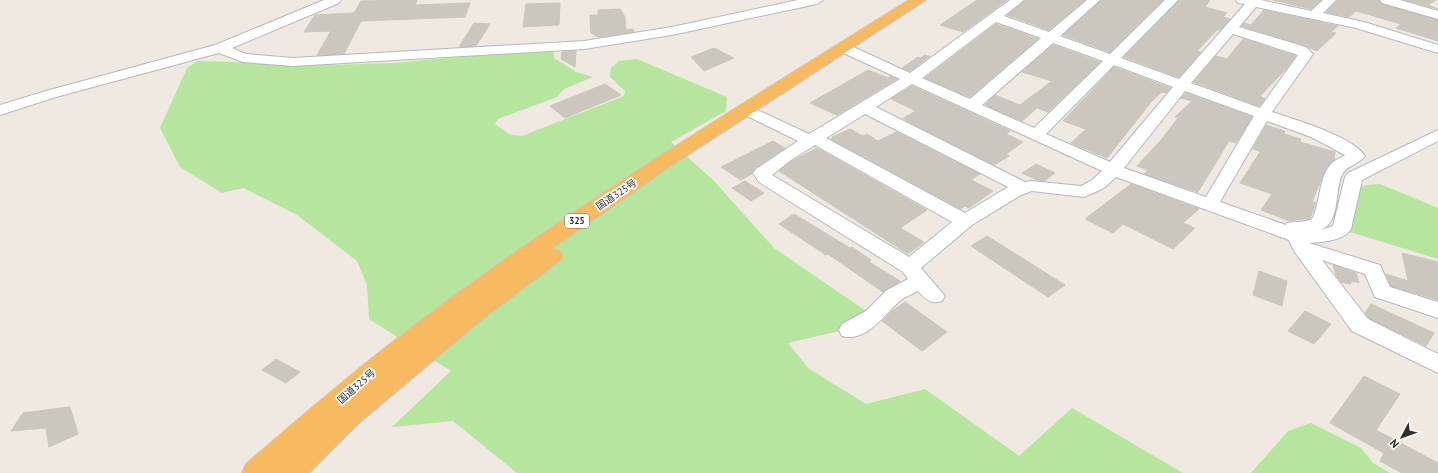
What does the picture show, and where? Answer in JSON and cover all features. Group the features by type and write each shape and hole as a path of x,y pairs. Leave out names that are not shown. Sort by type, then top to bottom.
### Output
{"highway":[{"name":"国道325号","path":"289,473 349,416 474,312 751,113 919,0"},
{"name":"国道325号","path":"848,49 933,0"},
{"name":"国道325号","path":"257,473 372,371 487,283 613,196 751,113"}],"street":[{"path":"0,110 51,94 220,48 336,0"},
{"path":"220,48 243,58 293,62 584,45 672,31 773,8 817,0"},
{"path":"935,296 915,274 765,178 762,173 813,139 912,78 1018,0"},
{"path":"972,105 1094,0"},
{"path":"1036,135 1172,0"},
{"path":"1314,14 1330,0"},
{"path":"1386,0 1438,15"},
{"path":"850,330 874,316 965,221 1015,191 1031,186 1084,192 1098,184 1113,170 1230,29 1249,1 1359,25 1438,49"},
{"path":"995,17 1335,141 1347,148 1356,156 1338,166 1332,177 1326,210 1320,223 1309,228 1289,226 1213,200 1183,196"},
{"path":"1213,200 1263,114 1306,54 1301,50 1230,29"},
{"path":"848,49 1113,170 1373,270 1382,292 1438,310"},
{"path":"864,107 1023,188"},
{"path":"751,113 813,139 965,221"},
{"path":"1299,242 1331,234 1342,228 1354,177 1438,135"},
{"path":"1299,242 1360,325 1438,364"}],"green space":[{"path":"553,50 554,58 576,72 593,77 564,89 557,97 498,119 495,124 509,134 522,136 624,96 625,91 610,77 611,68 619,61 637,59 727,97 726,111 671,142 714,181 774,248 866,311 839,331 788,343 808,368 866,404 925,389 1019,456 1072,408 1183,473 517,473 453,421 392,427 451,371 369,319 367,285 357,261 297,215 243,188 222,193 180,167 160,128 187,68 197,61 327,65 395,63"},
{"path":"1380,184 1438,208 1438,259 1350,232 1340,222 1348,198 1355,189"},
{"path":"1311,423 1361,448 1373,463 1390,473 1251,473 1288,431"}],"building":[{"path":"417,0 415,5 470,3 465,17 361,21 344,54 317,55 331,31 304,32 315,15 354,13 361,1"},
{"path":"977,0 1007,0 963,32 940,25"},
{"path":"1025,0 1085,0 1049,30 1007,15"},
{"path":"1101,0 1163,0 1110,52 1063,35"},
{"path":"1180,0 1210,0 1205,7 1227,13 1223,17 1230,19 1197,51 1201,52 1179,77 1124,57"},
{"path":"1273,0 1321,0 1311,9"},
{"path":"1338,0 1379,0 1382,4 1438,20 1438,41 1396,28 1401,24 1356,11 1349,17 1326,12"},
{"path":"1405,0 1436,0 1428,5 1438,9"},
{"path":"560,3 559,25 523,27 526,4"},
{"path":"620,9 625,17 626,30 633,29 634,32 598,37 591,33 590,15 598,15 598,10"},
{"path":"1264,10 1338,26 1331,32 1336,33 1317,51 1306,46 1242,26 1244,23 1251,25"},
{"path":"474,23 490,24 476,46 459,47"},
{"path":"996,24 1038,39 970,97 925,78"},
{"path":"1243,39 1296,56 1260,96 1265,99 1259,106 1194,82 1216,56 1227,59"},
{"path":"1053,45 1100,62 1048,112 1037,108 1022,121 985,105 995,95 1020,105 1052,81 1022,72"},
{"path":"714,48 734,58 704,71 691,57"},
{"path":"576,51 575,67 561,59 562,52"},
{"path":"924,55 930,56 910,71 902,68 918,57 921,58"},
{"path":"1114,67 1170,88 1166,93 1162,92 1152,101 1107,158 1071,143 1086,129 1063,121"},
{"path":"868,70 888,78 891,76 897,79 837,115 810,103"},
{"path":"605,84 621,95 565,118 550,106"},
{"path":"912,86 1010,131 1006,134 1023,142 1006,154 1009,156 994,165 903,118 916,111 891,99"},
{"path":"1186,93 1252,117 1236,143 1229,141 1198,192 1144,174 1148,170 1137,166 1161,140 1178,118 1175,117 1192,101 1181,98"},
{"path":"1266,125 1285,131 1284,134 1301,139 1300,142 1335,152 1334,160 1326,168 1312,202 1316,203 1310,218 1289,221 1261,210 1272,194 1240,183 1260,152 1253,149"},
{"path":"850,129 863,136 867,134 878,141 896,132 980,174 971,180 993,191 969,208 965,206 961,209 831,139 834,138 832,137"},
{"path":"773,141 785,148 755,168 752,174 741,180 721,167"},
{"path":"817,148 927,210 900,228 924,242 908,254 779,171 792,161"},
{"path":"1036,164 1055,173 1044,181 1037,180 1022,173"},
{"path":"745,181 764,193 751,201 732,188"},
{"path":"1131,184 1199,209 1183,223 1195,228 1173,249 1123,224 1113,233 1085,219"},
{"path":"794,214 850,248 852,247 871,260 869,262 900,281 883,292 828,254 826,255 779,224"},
{"path":"987,236 1065,285 1048,297 971,246"},
{"path":"1402,253 1438,262 1438,300 1391,286 1386,274 1408,281"},
{"path":"1333,265 1356,273 1359,283 1352,281 1350,284 1341,282 1336,275"},
{"path":"1259,271 1287,281 1282,306 1253,295"},
{"path":"905,302 947,332 922,351 882,321 892,311"},
{"path":"1371,304 1434,333 1426,346 1369,318 1365,313"},
{"path":"1305,311 1331,324 1314,344 1288,331"},
{"path":"276,359 300,372 286,383 262,370"},
{"path":"1364,376 1400,394 1376,430 1438,463 1438,473 1402,473 1380,461 1384,453 1330,423"},
{"path":"70,407 78,434 49,447 46,428 11,431 23,413"}]}
